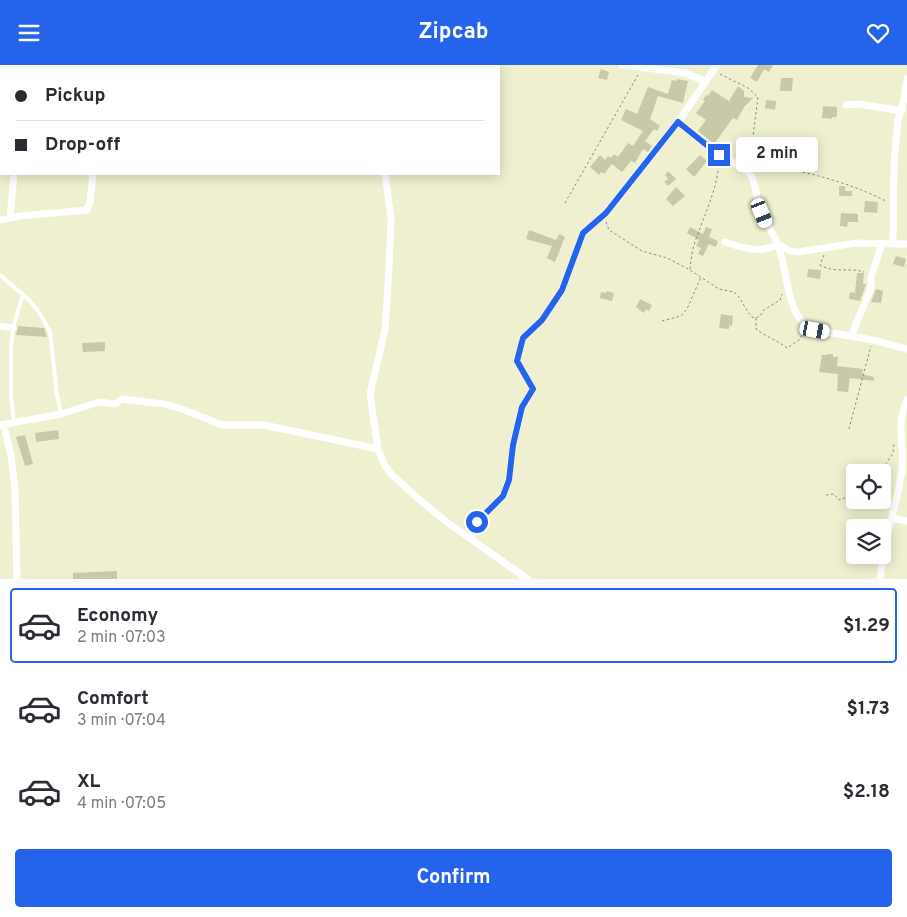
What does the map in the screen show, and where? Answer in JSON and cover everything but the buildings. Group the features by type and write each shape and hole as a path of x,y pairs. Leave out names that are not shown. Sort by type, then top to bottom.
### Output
{"street":[{"path":"622,65 686,73 706,82"},
{"path":"471,539 477,522 503,496 509,480 513,445 522,407 533,389 517,361 523,338 542,320 562,290 583,233 606,213 678,122 715,68"},
{"path":"893,244 894,163 898,120 902,111 907,79"},
{"path":"846,105 859,104 902,111"},
{"path":"678,122 719,155 746,170 752,177 767,226 778,244 792,303 800,320 809,327 907,349"},
{"path":"10,218 14,175"},
{"path":"0,220 87,210 90,203 93,175"},
{"path":"385,175 391,218 387,303 385,330 370,394 378,449 384,465 422,502 529,579"},
{"path":"725,242 749,249 770,249 778,244"},
{"path":"778,244 790,251 798,252 856,243 907,244"},
{"path":"851,336 871,288 872,275 882,244"},
{"path":"0,326 13,328"},
{"path":"17,579 15,490 11,455 2,425 62,414 100,402 115,404 122,399 164,404 222,425 264,425 378,449"},
{"path":"880,579 882,558 902,467 901,423 903,409 907,400"},
{"path":"892,517 907,521"}],"lane":[{"path":"0,275 23,294 39,312 50,332 57,395 62,414"},
{"path":"14,422 11,395 11,347 13,328 23,294"}],"path":[{"path":"565,203 642,67"},
{"path":"715,68 748,88 758,97 752,144 753,166 822,176 894,204"},
{"path":"690,270 695,242 705,219 718,177 719,155"},
{"path":"606,213 606,223 609,229 642,251 667,258 719,289 734,292 752,317 756,318"},
{"path":"825,247 826,253 820,265 825,268 834,271 859,270 872,275"},
{"path":"662,321 681,316 687,309 701,277"},
{"path":"756,318 770,305 780,300 787,279"},
{"path":"756,318 756,329 764,335 779,341 787,348 799,340 809,327"},
{"path":"849,429 873,340"},
{"path":"886,464 893,453 895,439"},
{"path":"826,495 834,494 839,499 846,497"}],"route":[{"path":"477,522 503,496 509,480 513,445 522,407 533,389 517,361 523,338 542,320 562,290 583,233 606,213 678,122 719,155"}]}
